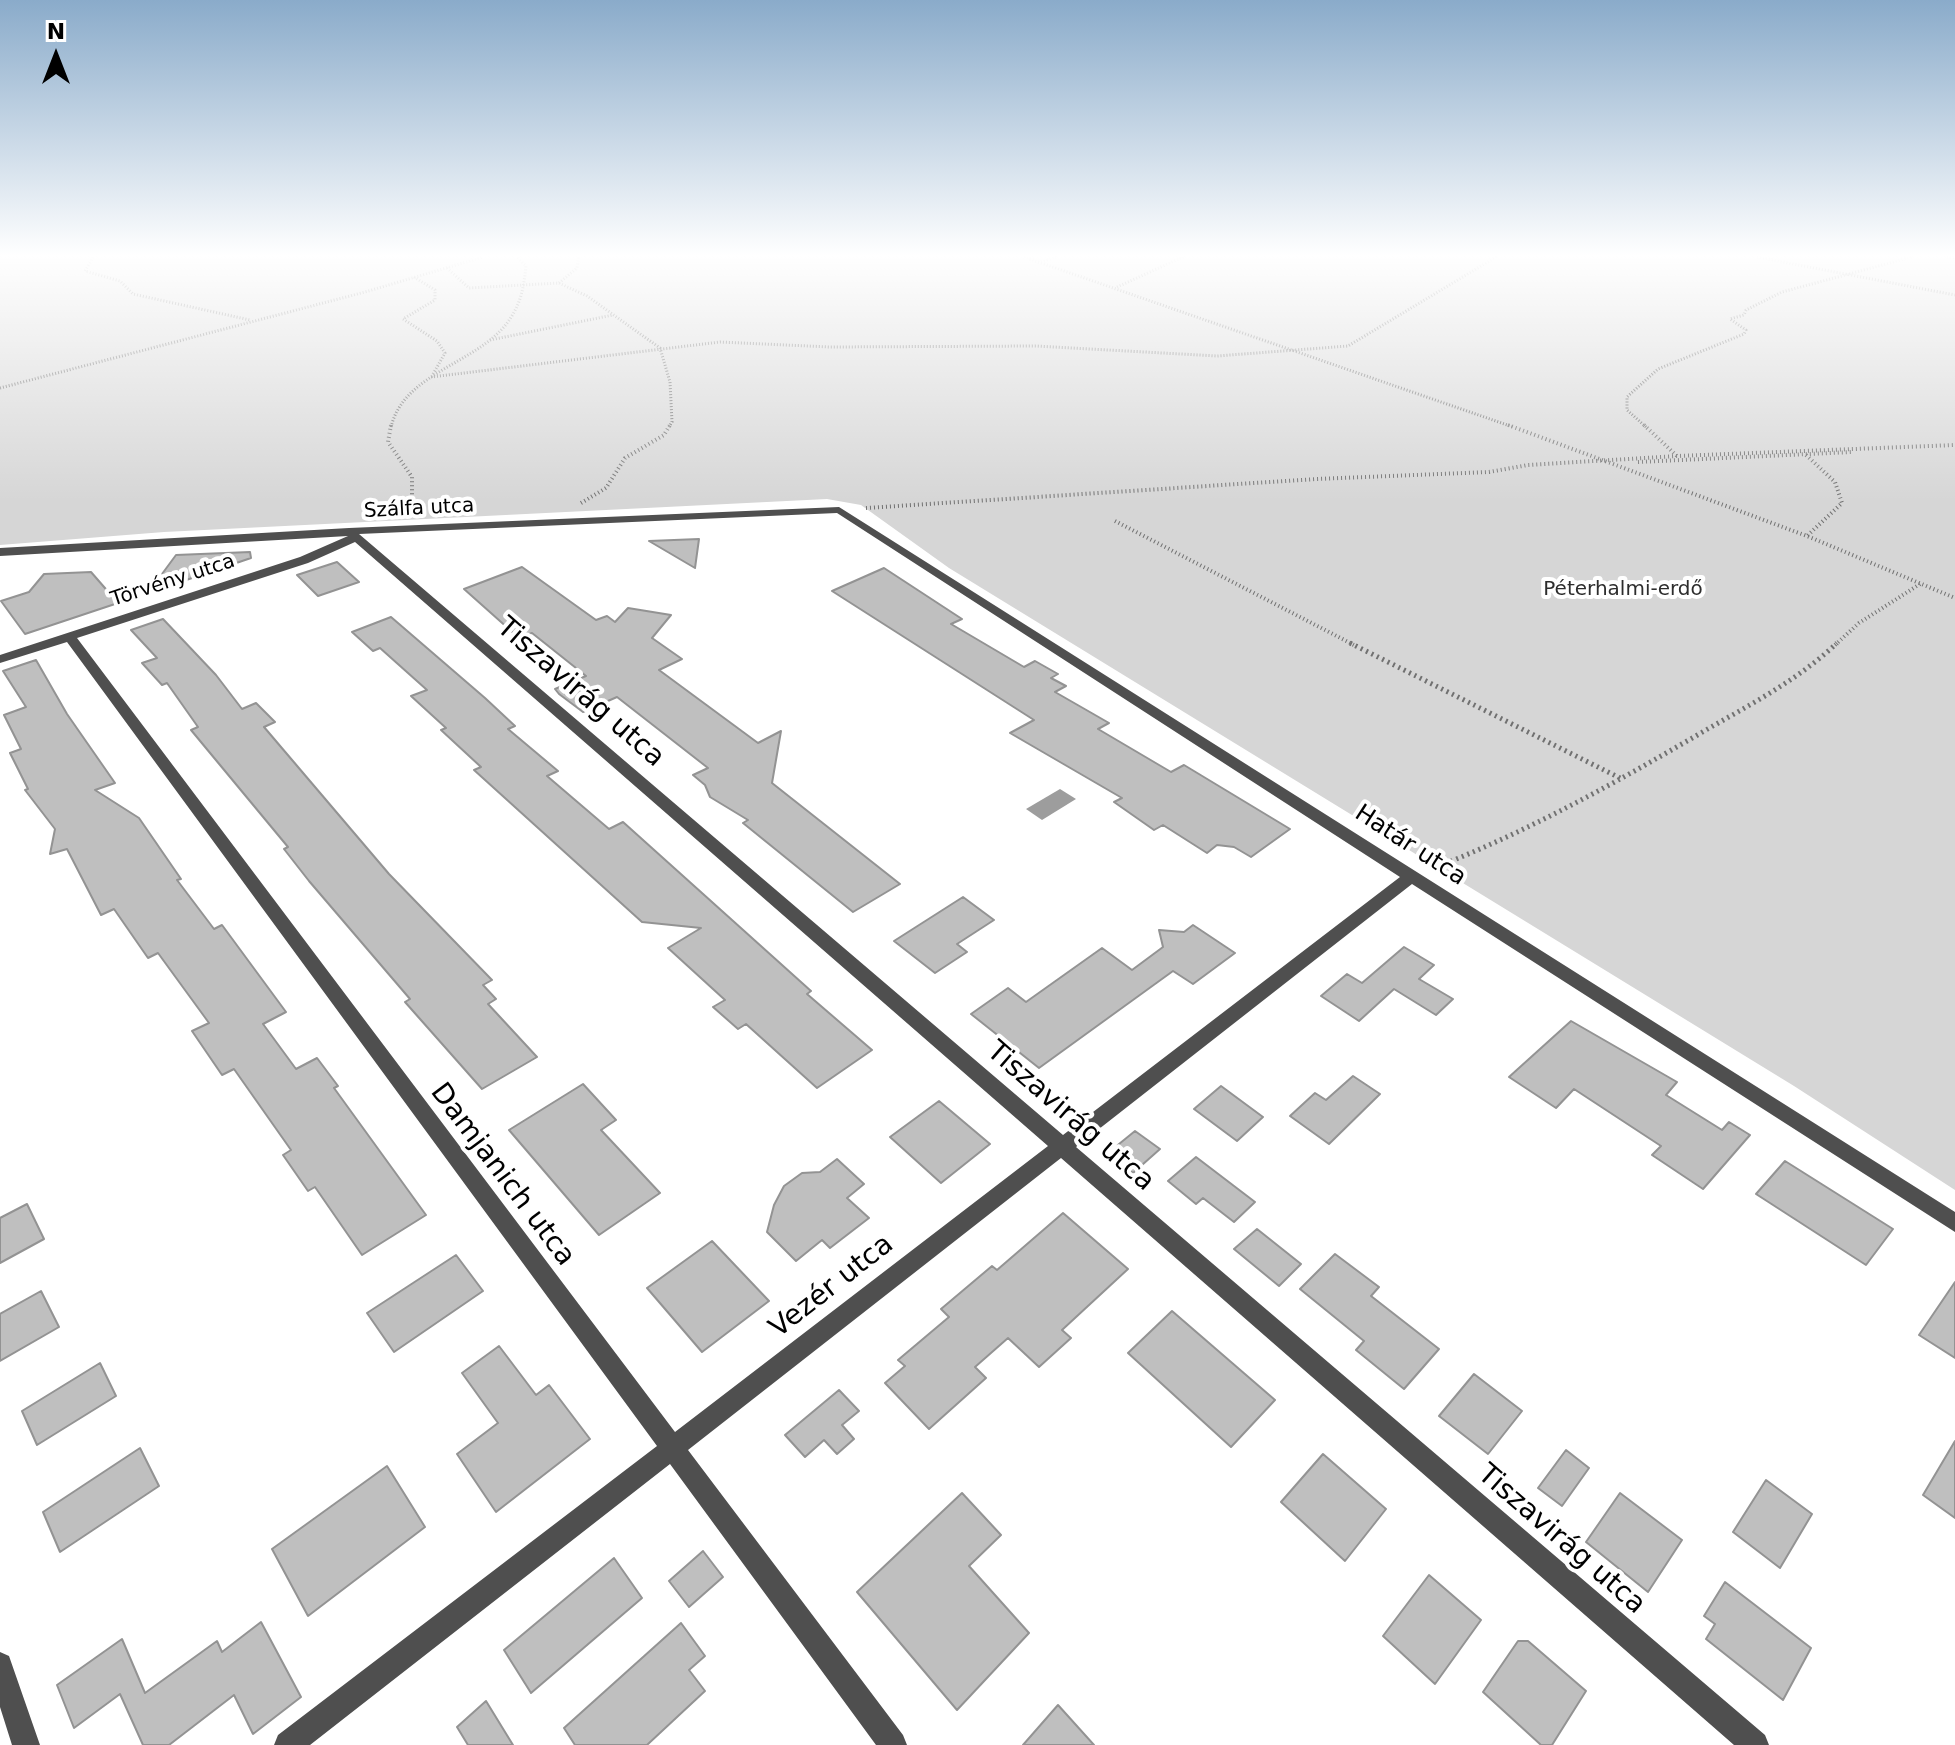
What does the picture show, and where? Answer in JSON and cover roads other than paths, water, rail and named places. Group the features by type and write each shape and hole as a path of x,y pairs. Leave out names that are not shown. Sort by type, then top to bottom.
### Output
{"street":[{"name":"Szálfa utca","path":"0,552 352,534 406,528 839,510"},
{"name":"Határ utca","path":"839,510 1955,1223"},
{"name":"Törvény utca","path":"0,659 304,560 352,534"},
{"name":"Tiszavirág utca","path":"352,534 1755,1745"},
{"name":"Damjanich utca","path":"69,636 893,1745"},
{"name":"Vezér utca","path":"288,1745 1412,876"},
{"path":"0,1665 26,1745"}],"park label":[{"name":"Péterhalmi-erdő","path":"1623,590"}]}
